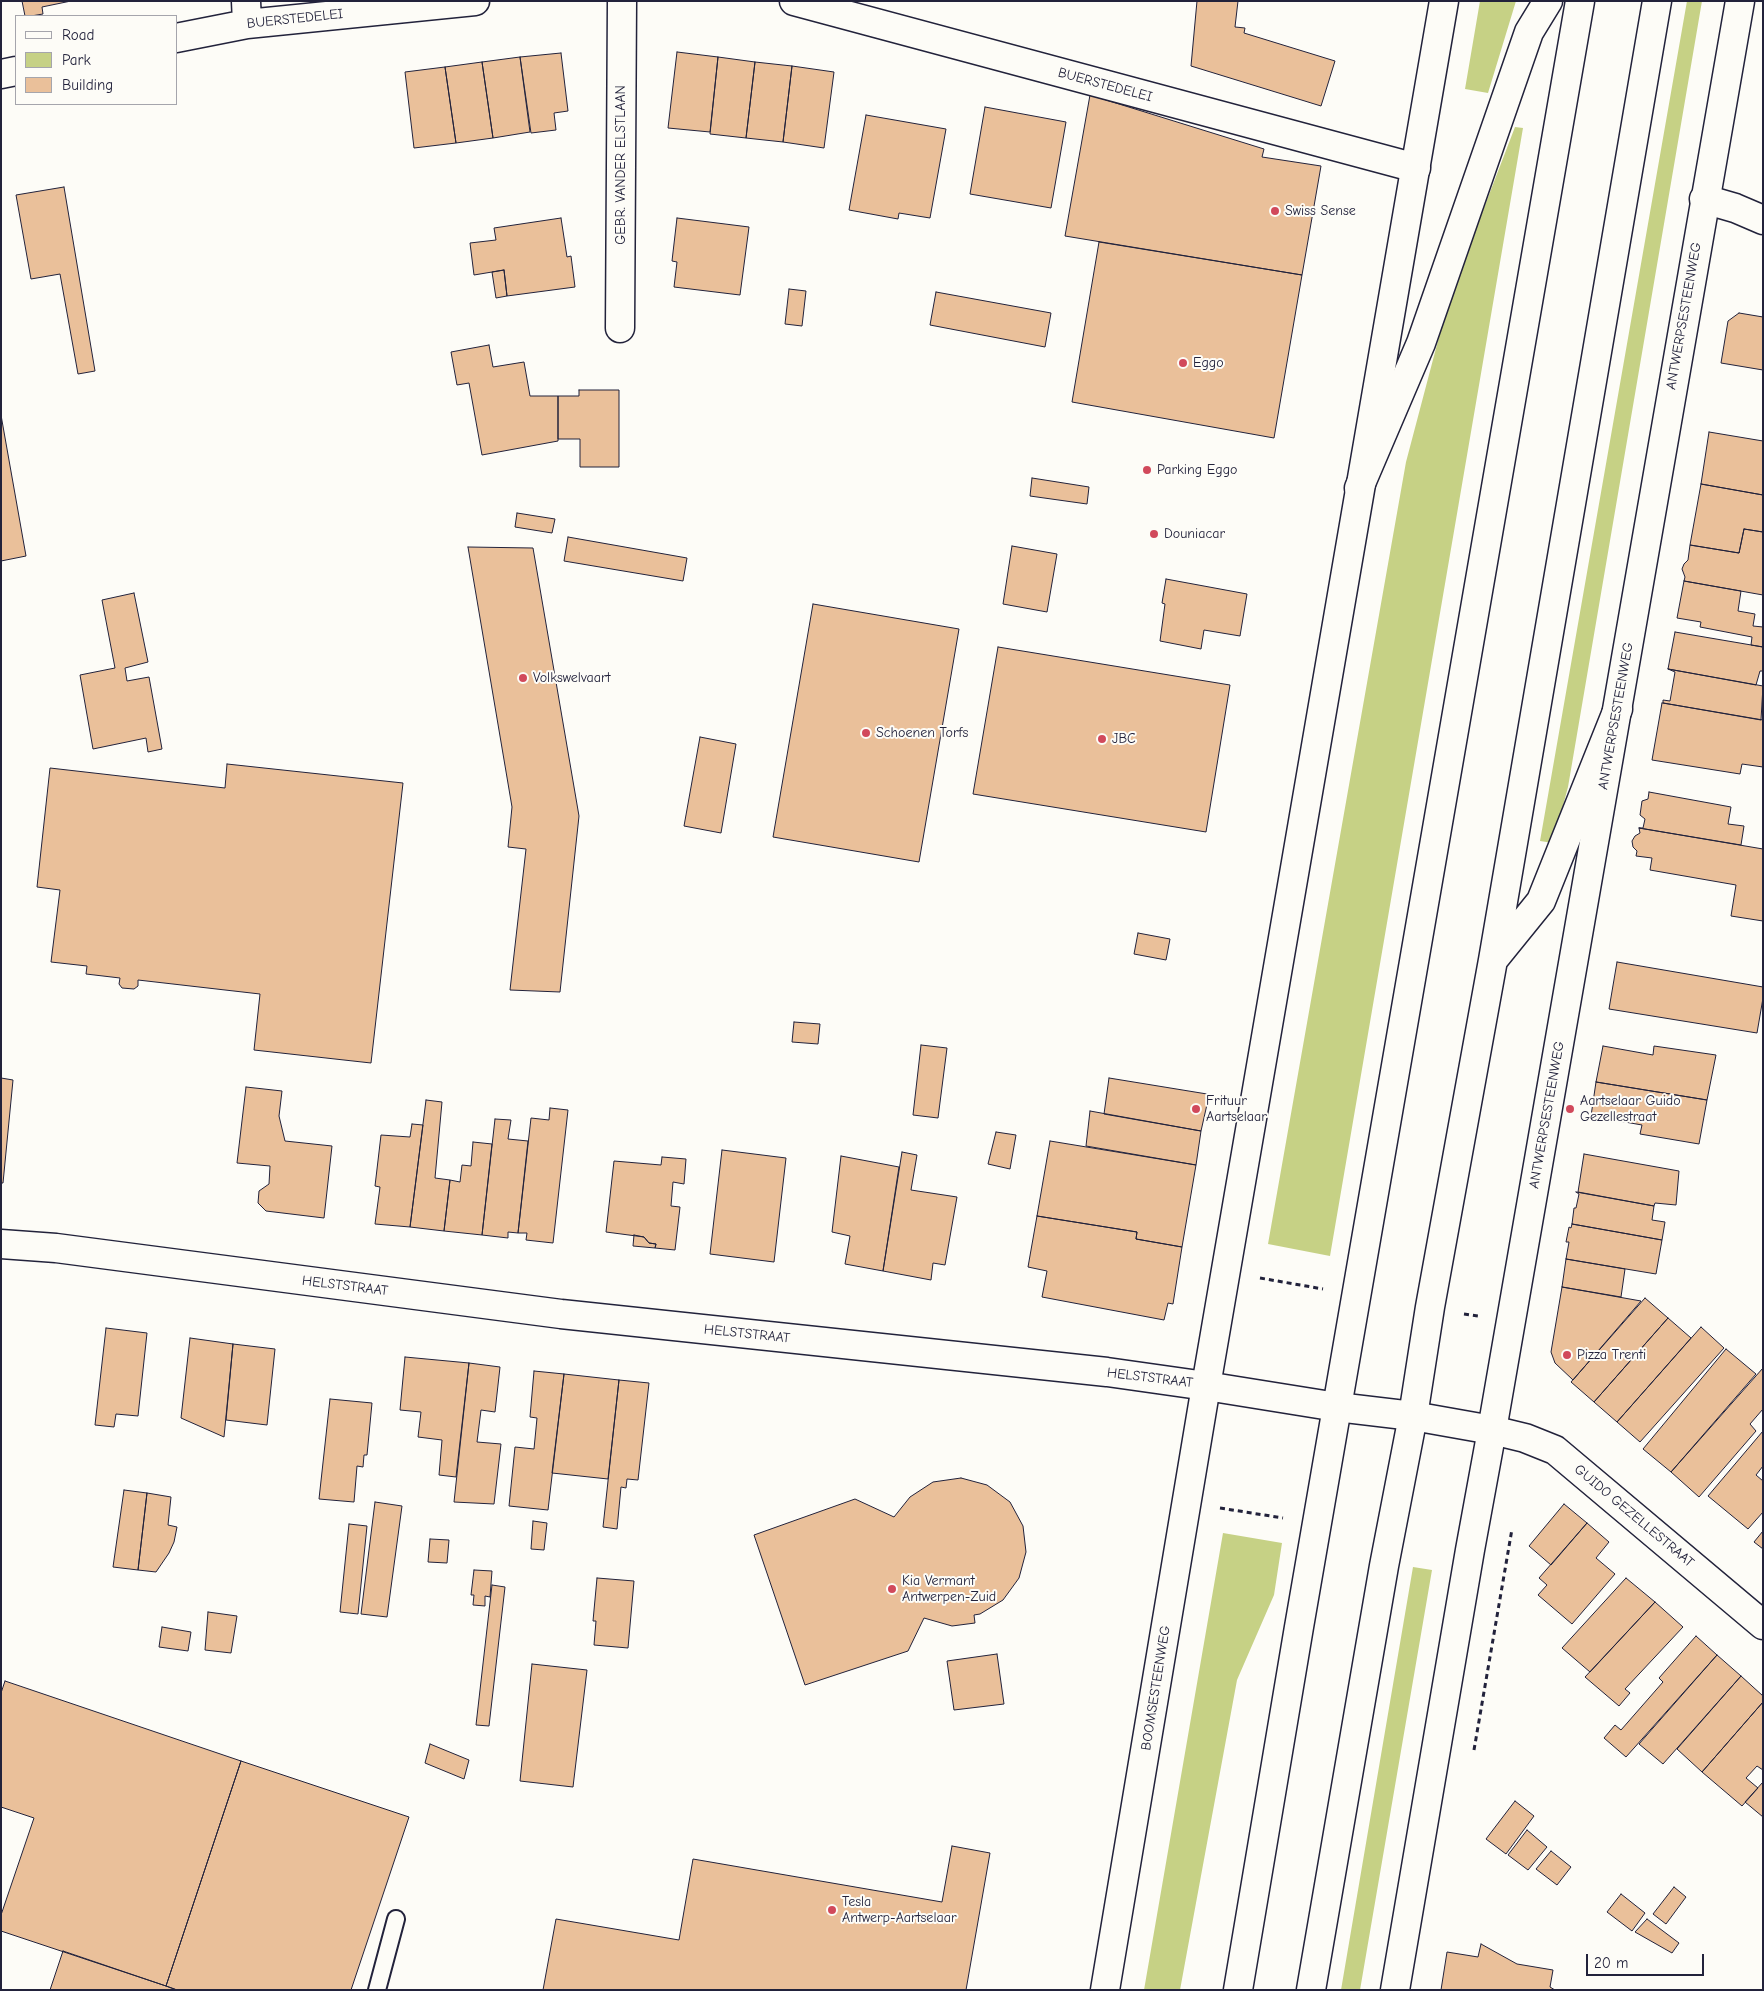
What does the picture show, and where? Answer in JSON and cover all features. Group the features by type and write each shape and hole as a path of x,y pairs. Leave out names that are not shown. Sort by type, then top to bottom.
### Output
{"main road":[{"name":"BUERSTEDELEI","path":"178,37 246,13 475,1"},
{"name":"GEBR. VANDER ELSTLAAN","path":"620,328 622,1"},
{"name":"BUERSTEDELEI","path":"794,1 1416,168"},
{"path":"1206,1386 1444,1"},
{"path":"1359,488 1420,343 1529,32 1548,1"},
{"path":"1238,1990 1580,1"},
{"path":"1311,1990 1382,1576 1413,1416 1430,1307 1493,960 1657,1"},
{"name":"ANTWERPSESTEENWEG","path":"1492,1430 1618,709 1704,199 1740,1"},
{"path":"1,74 15,71"},
{"path":"1704,199 1734,208 1763,220"},
{"path":"1493,960 1541,901 1618,709"},
{"name":"HELSTSTRAAT","path":"1,1244 56,1248 562,1314 1097,1371 1337,1407 1413,1416 1492,1430"},
{"name":"BOOMSESTEENWEG","path":"1105,1990 1206,1386"},
{"path":"1395,1990 1492,1430"},
{"name":"GUIDO GEZELLESTRAAT","path":"1492,1430 1525,1438 1555,1450 1763,1626"},
{"path":"1218,1990 1243,1960"}],"lane":[{"path":"377,1990 396,1919"}],"green space":[{"path":"1480,1 1516,1 1488,93 1465,89"},
{"path":"1687,1 1702,1 1568,787 1553,843 1540,841"},
{"path":"1515,127 1523,128 1330,1256 1268,1244 1406,462 1449,299"},
{"path":"1223,1533 1282,1543 1274,1595 1237,1680 1180,1990 1144,1990"},
{"path":"1413,1567 1432,1570 1360,1990 1341,1990"}],"building":[{"path":"22,1 71,1 42,7 43,14 25,15"},
{"path":"1197,1 1238,1 1235,27 1245,28 1244,33 1335,61 1321,106 1191,66"},
{"path":"677,52 718,57 710,132 668,128"},
{"path":"561,53 568,111 554,113 556,130 531,133 520,57"},
{"path":"520,57 530,132 493,138 482,62"},
{"path":"718,57 755,62 746,138 710,134"},
{"path":"482,62 493,138 456,143 445,67"},
{"path":"755,62 792,66 783,142 746,138"},
{"path":"792,66 834,72 824,148 783,142"},
{"path":"445,67 456,143 414,148 405,72"},
{"path":"1090,95 1264,149 1262,157 1321,166 1302,275 1065,236"},
{"path":"985,107 1066,122 1051,208 970,194"},
{"path":"866,115 946,129 930,218 899,213 898,219 849,210"},
{"path":"64,187 95,371 78,374 60,274 31,279 16,195"},
{"path":"561,218 567,257 571,256 575,287 507,296 504,270 474,275 470,243 496,240 494,228"},
{"path":"677,218 749,227 740,295 674,287 677,262 672,261"},
{"name":"Eggo","path":"1099,242 1302,275 1274,438 1072,402"},
{"path":"504,270 507,296 496,298 492,272"},
{"path":"789,289 806,291 802,326 785,324"},
{"path":"936,292 1051,313 1045,347 930,325"},
{"path":"1739,313 1763,317 1763,370 1721,363 1728,321"},
{"path":"489,345 493,367 524,362 530,396 558,396 558,441 482,455 469,383 457,385 451,352"},
{"path":"579,390 619,390 619,467 580,467 580,439 558,439 558,396 579,396"},
{"path":"1,415 26,556 1,561"},
{"path":"1709,432 1763,441 1763,495 1701,484"},
{"path":"1032,478 1089,487 1087,504 1030,496"},
{"path":"1701,484 1763,495 1763,532 1744,529 1739,553 1690,545"},
{"path":"517,513 555,519 552,533 515,527"},
{"path":"1744,529 1763,532 1763,595 1684,581 1685,577 1682,569 1688,560 1690,545 1739,553"},
{"path":"568,537 687,558 683,581 564,561"},
{"path":"1012,546 1057,554 1047,612 1003,604"},
{"name":"Volkswelvaart","path":"468,547 533,548 579,816 560,992 510,990 526,849 508,847 512,807"},
{"path":"1166,579 1247,594 1240,636 1204,630 1201,649 1160,641 1165,604 1162,603"},
{"path":"1684,581 1741,591 1738,611 1755,614 1753,626 1763,627 1763,647 1751,645 1752,637 1700,627 1701,622 1677,618"},
{"path":"134,593 148,662 125,668 127,681 149,677 162,749 148,752 146,738 93,749 80,675 115,668 102,600"},
{"name":"Schoenen Torfs","path":"813,604 959,629 919,862 773,837"},
{"path":"1675,632 1763,647 1763,671 1760,671 1756,685 1668,669"},
{"name":"JBC","path":"998,647 1230,685 1206,832 973,794"},
{"path":"1668,669 1763,686 1761,720 1663,703 1663,700 1670,701 1675,672"},
{"path":"1662,703 1763,720 1763,767 1742,764 1740,774 1652,760"},
{"path":"700,737 736,744 721,833 684,826"},
{"path":"227,764 403,783 371,1063 254,1050 260,994 138,980 138,986 134,989 122,988 119,984 120,978 86,974 87,966 51,962 60,890 37,887 50,768 225,788"},
{"path":"1649,792 1731,807 1728,824 1744,826 1741,845 1639,828 1643,828 1645,819 1640,815 1642,801 1648,799"},
{"path":"1639,828 1763,849 1763,921 1731,916 1736,885 1650,870 1652,858 1636,856 1637,851 1633,847 1632,841 1640,833"},
{"path":"1138,933 1170,939 1166,960 1134,954"},
{"path":"1617,962 1763,987 1757,1033 1609,1009"},
{"path":"794,1022 820,1024 818,1044 792,1042"},
{"path":"921,1045 947,1048 938,1118 913,1115"},
{"path":"1603,1046 1653,1055 1654,1046 1716,1055 1707,1100 1596,1082"},
{"path":"1,1078 13,1080 3,1183 1,1183"},
{"path":"1109,1078 1207,1094 1206,1099 1208,1100 1201,1131 1104,1114"},
{"path":"1596,1082 1707,1100 1699,1144 1640,1134 1642,1125 1591,1116"},
{"path":"246,1087 282,1091 279,1116 285,1141 332,1146 324,1218 266,1211 258,1203 259,1191 269,1184 270,1166 237,1163"},
{"path":"426,1100 442,1102 435,1178 450,1180 444,1231 410,1227"},
{"path":"550,1108 568,1110 553,1243 526,1240 527,1233 518,1233 531,1118 549,1120"},
{"path":"1090,1111 1201,1131 1196,1165 1086,1146"},
{"path":"495,1119 511,1120 508,1139 528,1141 518,1233 508,1232 508,1238 482,1235"},
{"path":"412,1124 423,1125 410,1227 375,1224 380,1187 375,1186 381,1135 410,1137"},
{"path":"996,1132 1016,1135 1010,1169 988,1164"},
{"path":"1050,1141 1196,1165 1182,1247 1136,1239 1137,1232 1037,1216"},
{"path":"473,1142 492,1144 482,1235 444,1231 450,1180 460,1182 462,1165 471,1166"},
{"path":"722,1150 786,1158 774,1262 710,1254"},
{"path":"902,1152 917,1155 911,1190 957,1197 945,1265 933,1263 931,1280 883,1271"},
{"path":"1584,1154 1679,1171 1676,1205 1655,1203 1654,1206 1578,1192"},
{"path":"841,1156 899,1167 883,1271 845,1264 850,1236 832,1232"},
{"path":"662,1157 686,1159 684,1184 673,1182 671,1206 680,1207 675,1250 655,1248 656,1244 649,1243 644,1237 606,1232 614,1161 661,1165"},
{"path":"1576,1192 1654,1206 1652,1220 1665,1222 1662,1240 1572,1224 1574,1208 1576,1208 1579,1194"},
{"path":"1037,1216 1137,1232 1136,1239 1182,1247 1173,1304 1168,1303 1164,1320 1042,1297 1047,1271 1028,1267"},
{"path":"1572,1224 1662,1240 1656,1274 1566,1259 1569,1242 1566,1242 1569,1227 1571,1228"},
{"path":"634,1235 644,1237 649,1243 656,1244 655,1248 633,1246"},
{"path":"1566,1259 1625,1269 1621,1297 1562,1287"},
{"path":"1562,1287 1641,1301 1573,1380 1555,1363 1551,1352"},
{"path":"1645,1298 1668,1318 1594,1402 1571,1382"},
{"path":"1668,1318 1691,1338 1617,1422 1594,1402"},
{"path":"1701,1327 1724,1348 1640,1442 1617,1422"},
{"path":"106,1328 147,1333 138,1416 116,1414 114,1427 95,1425"},
{"path":"190,1338 233,1344 224,1437 181,1418"},
{"path":"233,1344 275,1349 267,1425 226,1420"},
{"path":"1726,1349 1756,1374 1671,1472 1643,1449"},
{"path":"405,1357 469,1363 456,1477 439,1475 442,1440 418,1437 421,1412 400,1410"},
{"path":"469,1363 500,1367 495,1412 481,1410 477,1442 501,1444 494,1504 454,1502"},
{"path":"1763,1368 1763,1409 1750,1424 1756,1431 1699,1497 1671,1472"},
{"path":"534,1371 564,1374 548,1510 509,1506 515,1447 534,1449 537,1418 530,1417"},
{"path":"564,1374 619,1380 608,1479 552,1473"},
{"path":"619,1380 649,1383 638,1480 627,1479 626,1488 621,1487 617,1529 603,1527"},
{"path":"330,1399 372,1403 367,1455 364,1455 363,1467 357,1466 354,1502 319,1499"},
{"path":"1763,1431 1763,1466 1756,1475 1763,1481 1763,1512 1748,1529 1708,1496"},
{"name":"Kia Vermant Antwerpen-Zuid","path":"961,1478 987,1485 1010,1502 1023,1526 1026,1552 1019,1578 1003,1600 980,1614 974,1615 975,1623 952,1626 924,1618 908,1651 805,1685 754,1535 855,1499 894,1517 910,1497 933,1482"},
{"path":"124,1490 147,1493 138,1570 113,1567"},
{"path":"147,1493 171,1497 168,1525 177,1527 174,1542 169,1553 156,1572 138,1570"},
{"path":"375,1502 402,1506 387,1617 361,1614"},
{"path":"1564,1504 1587,1523 1551,1565 1529,1546"},
{"path":"533,1521 547,1523 544,1550 531,1549"},
{"path":"1587,1523 1609,1542 1596,1558 1615,1574 1572,1624 1538,1595 1547,1585 1539,1578"},
{"path":"349,1524 367,1526 358,1614 340,1612"},
{"path":"1763,1531 1763,1549 1754,1542"},
{"path":"430,1539 449,1540 447,1563 428,1562"},
{"path":"474,1570 492,1571 490,1597 485,1596 485,1606 473,1605 474,1595 471,1595"},
{"path":"597,1578 634,1581 628,1648 594,1645 596,1621 593,1621"},
{"path":"1626,1578 1655,1602 1590,1672 1562,1648"},
{"path":"492,1585 505,1587 489,1726 476,1725"},
{"path":"1655,1602 1683,1627 1625,1689 1630,1693 1619,1706 1585,1677"},
{"path":"208,1612 237,1616 231,1653 205,1650"},
{"path":"162,1627 191,1632 188,1651 159,1647"},
{"path":"1696,1636 1717,1655 1626,1757 1604,1738 1615,1725 1621,1730 1663,1682 1659,1678"},
{"path":"997,1654 1004,1704 954,1710 947,1661"},
{"path":"1717,1655 1741,1676 1663,1764 1639,1744"},
{"path":"532,1664 587,1670 573,1787 520,1781"},
{"path":"1741,1676 1763,1696 1763,1702 1702,1772 1677,1749"},
{"path":"5,1681 241,1761 166,1986 1,1931 1,1915 34,1818 1,1807 1,1693"},
{"path":"1763,1702 1763,1770 1757,1766 1746,1778 1758,1788 1742,1806 1702,1772"},
{"path":"430,1744 469,1760 464,1779 425,1763"},
{"path":"241,1761 409,1817 351,1990 177,1990 166,1986"},
{"path":"1763,1782 1763,1817 1745,1802"},
{"path":"1515,1801 1534,1816 1506,1854 1486,1839"},
{"path":"1527,1830 1547,1847 1528,1870 1508,1855"},
{"name":"Tesla Antwerp-Aartselaar","path":"952,1846 990,1853 966,1990 543,1990 556,1919 679,1940 693,1859 942,1902"},
{"path":"1551,1851 1571,1867 1557,1885 1536,1869"},
{"path":"1674,1887 1686,1897 1666,1924 1653,1914"},
{"path":"1621,1894 1645,1913 1632,1931 1607,1912"},
{"path":"1647,1919 1679,1943 1672,1953 1635,1932"},
{"path":"1481,1944 1517,1964 1553,1970 1550,1987 1555,1990 1441,1990 1447,1952 1478,1957"},
{"path":"63,1951 166,1986 177,1990 50,1990"}],"place":[{"name":"Swiss Sense","path":"1275,211"},
{"name":"Eggo","path":"1183,363"},
{"name":"Parking Eggo","path":"1147,470"},
{"name":"Douniacar","path":"1154,534"},
{"name":"Volkswelvaart","path":"523,678"},
{"name":"Schoenen Torfs","path":"866,733"},
{"name":"JBC","path":"1102,739"},
{"name":"Frituur Aartselaar","path":"1196,1109"},
{"name":"Aartselaar Guido Gezellestraat","path":"1570,1109"},
{"name":"Pizza Trenti","path":"1567,1355"},
{"name":"Kia Vermant Antwerpen-Zuid","path":"892,1589"},
{"name":"Tesla Antwerp-Aartselaar","path":"832,1910"}]}
